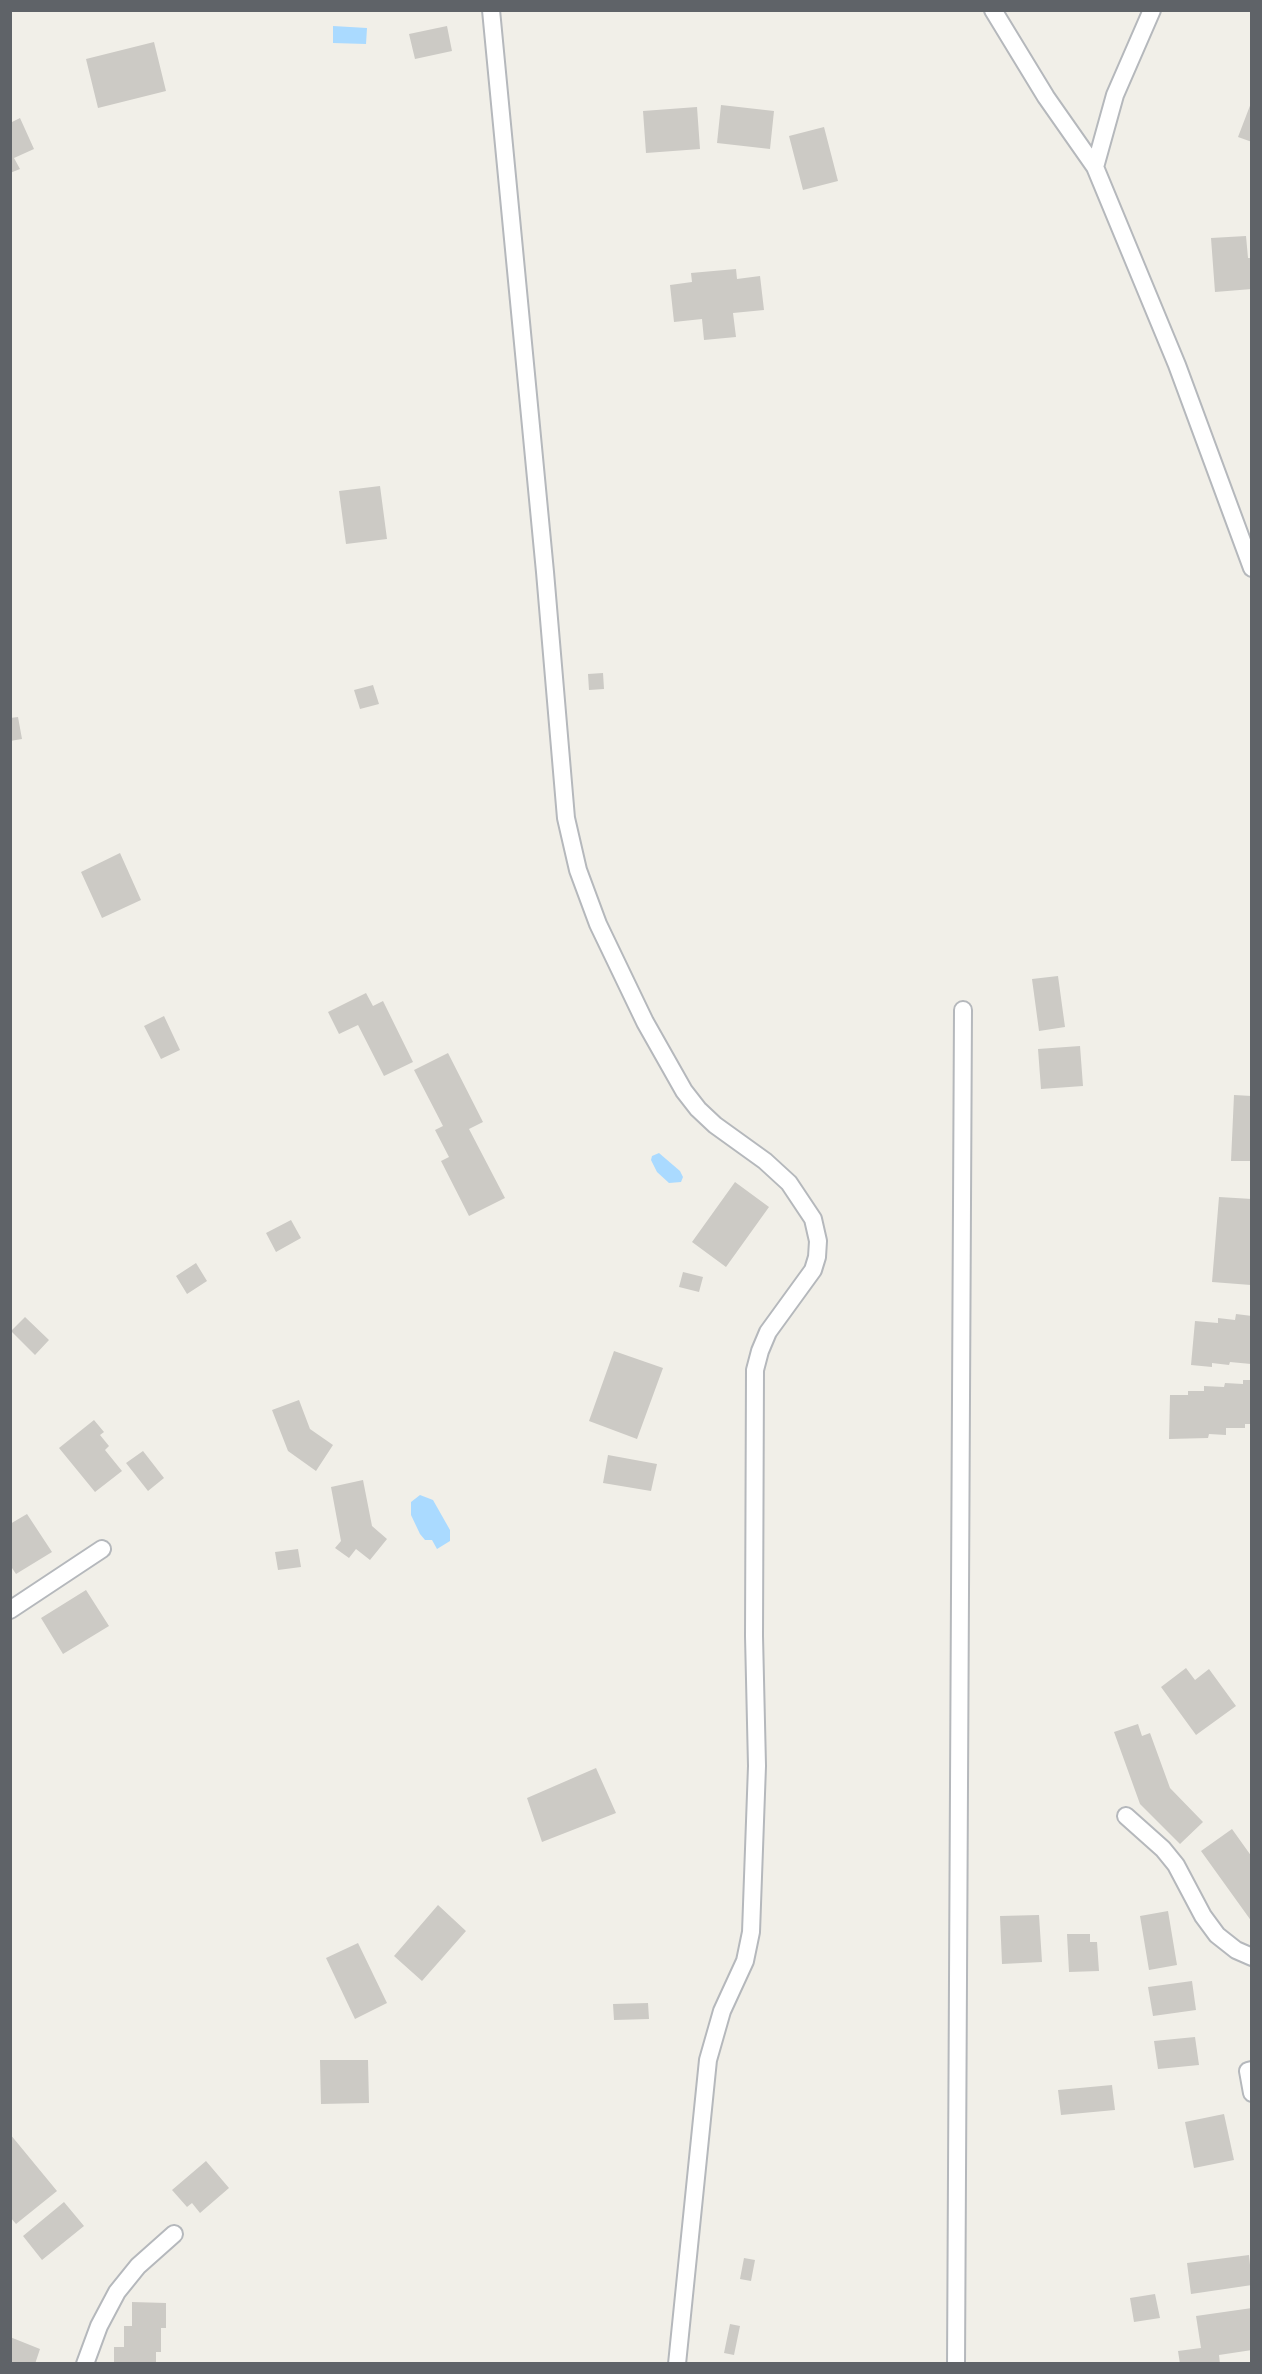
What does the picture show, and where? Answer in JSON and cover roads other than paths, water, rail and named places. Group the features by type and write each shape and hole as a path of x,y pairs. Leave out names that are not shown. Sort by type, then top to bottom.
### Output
{"street":[{"path":"492,10 565,807 578,870 598,924 645,1022 684,1091 715,1125 765,1161 789,1183 813,1220 818,1241 813,1270 768,1332 755,1370 754,1636 757,1766 751,1932 745,1961 722,2011 708,2061 677,2364"},
{"path":"993,10 1046,97 1095,167 1177,365 1251,568"},
{"path":"1095,167 1114,95 1152,10"},
{"path":"956,2364 963,1010"},
{"path":"10,1610 102,1549"},
{"path":"1126,1816 1163,1849 1176,1865 1203,1916 1217,1935 1236,1950 1251,1957"},
{"path":"1251,2070 1248,2071 1251,2093"},
{"path":"85,2364 99,2326 117,2292 138,2266 174,2234"}],"water":[{"path":"333,26 367,28 366,44 333,43"},
{"path":"659,1153 680,1171 683,1177 681,1182 669,1183 657,1172 651,1160 652,1156"},
{"path":"420,1495 433,1500 450,1530 450,1541 437,1549 432,1540 425,1540 420,1534 411,1515 411,1502"}]}
